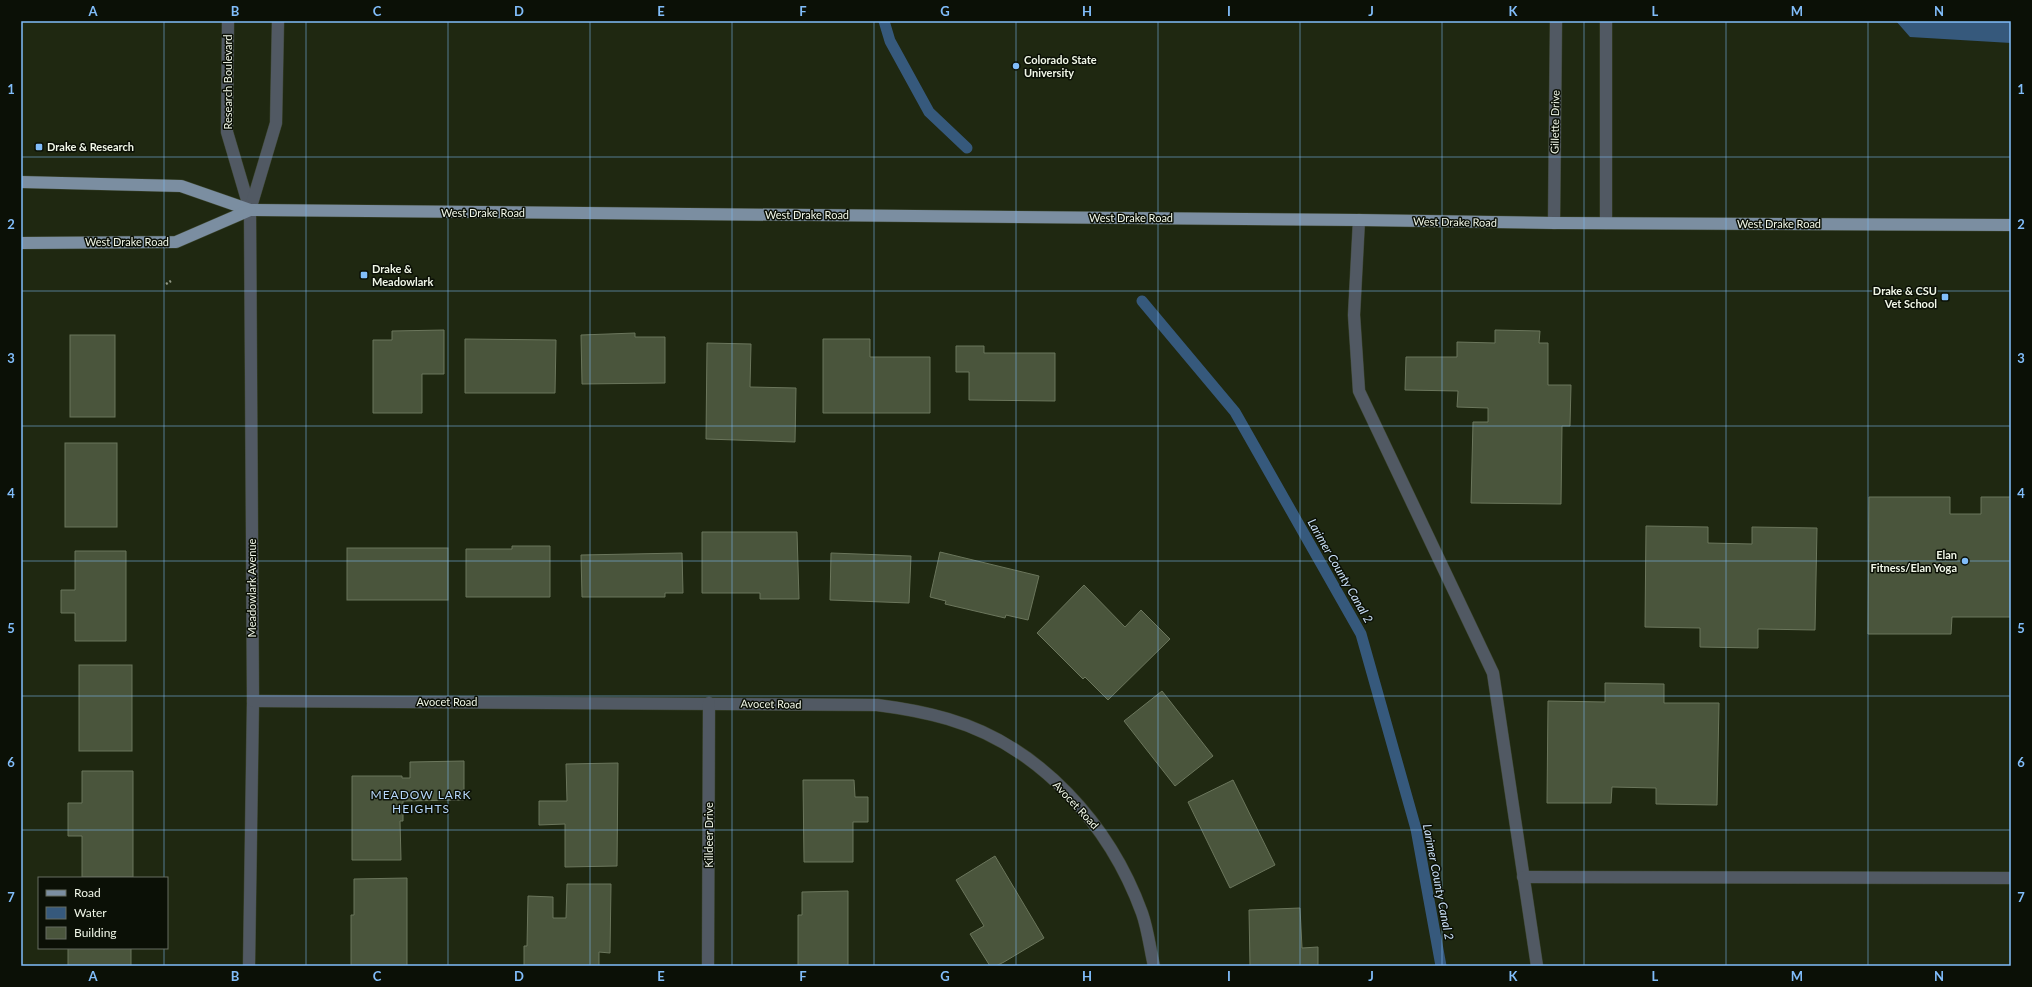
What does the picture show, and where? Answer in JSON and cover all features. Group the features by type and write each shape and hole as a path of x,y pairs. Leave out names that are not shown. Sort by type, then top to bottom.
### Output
{"main road":[{"name":"West Drake Road","path":"21,182 181,186 250,210 2011,226"},
{"name":"West Drake Road","path":"21,242 176,242 250,210"}],"street":[{"name":"Research Boulevard","path":"228,21 227,132 250,210"},
{"path":"250,210 276,123 278,21"},
{"name":"Gillette Drive","path":"1554,223 1556,21"},
{"path":"1606,21 1606,223"},
{"name":"Meadowlark Avenue","path":"249,966 253,701 250,210"},
{"path":"1359,220 1354,315 1359,391 1493,673 1537,966"},
{"name":"Avocet Road","path":"253,701 877,705 919,711 950,719 988,736 1025,757 1066,790 1100,830 1127,875 1142,915 1154,966"},
{"name":"Killdeer Drive","path":"708,966 709,703"},
{"path":"1523,877 2011,878"}],"path":[{"path":"166,284 171,281"}],"water":[{"path":"1896,21 2011,21 2011,43 1910,37"}],"building":[{"path":"444,330 444,374 422,374 422,413 373,413 373,340 392,340 392,331"},
{"path":"1495,330 1540,331 1539,343 1548,343 1548,385 1571,385 1570,426 1562,426 1561,504 1471,503 1473,422 1488,422 1488,408 1457,407 1458,391 1405,390 1406,357 1457,357 1457,342 1495,343"},
{"path":"635,333 635,337 665,337 665,383 582,384 581,335"},
{"path":"70,335 115,335 115,417 70,417"},
{"path":"465,339 556,340 555,393 465,393"},
{"path":"823,339 870,339 870,357 930,357 930,413 823,413"},
{"path":"707,343 751,344 750,387 796,388 795,442 706,439"},
{"path":"956,346 984,346 984,353 1055,353 1055,401 969,400 969,372 956,372"},
{"path":"65,443 117,443 117,527 65,527"},
{"path":"1869,497 1950,497 1950,514 1981,514 1981,497 2011,497 2011,617 1952,617 1951,634 1868,634"},
{"path":"1646,526 1708,527 1708,543 1752,544 1752,527 1817,528 1815,630 1758,629 1758,648 1700,647 1700,628 1645,627"},
{"path":"702,532 797,532 799,599 760,599 760,593 702,593"},
{"path":"512,546 550,546 550,597 466,597 466,549 512,549"},
{"path":"347,548 448,548 448,600 347,600"},
{"path":"75,551 126,551 126,641 75,641 75,613 61,613 61,590 75,590"},
{"path":"940,552 1039,576 1028,620 1006,615 1005,618 945,604 946,601 930,597"},
{"path":"682,553 683,593 665,593 665,597 582,597 581,555"},
{"path":"831,553 911,556 909,603 830,600"},
{"path":"1084,585 1125,627 1141,610 1170,639 1108,700 1085,677 1083,679 1037,633"},
{"path":"79,665 132,665 132,751 79,751"},
{"path":"1605,683 1664,684 1664,703 1719,703 1717,805 1656,804 1656,788 1612,787 1611,803 1547,803 1548,701 1605,702"},
{"path":"1162,691 1213,756 1175,786 1124,721"},
{"path":"464,761 464,800 403,801 403,821 400,821 401,860 352,860 352,776 402,776 402,778 410,778 410,762"},
{"path":"618,763 617,866 565,867 565,824 539,825 539,801 567,801 566,764"},
{"path":"82,771 133,771 133,877 82,877 82,836 68,836 68,803 82,803"},
{"path":"803,780 854,780 855,797 868,797 868,822 853,822 853,862 804,862"},
{"path":"1233,780 1275,865 1230,888 1188,802"},
{"path":"995,856 1044,938 1004,962 996,966 990,966 970,934 984,926 956,880"},
{"path":"407,878 407,966 351,966 351,915 354,915 354,879"},
{"path":"567,884 611,884 610,953 599,952 599,966 524,966 524,946 527,946 528,896 553,897 553,918 566,918"},
{"path":"848,891 848,966 798,966 798,915 802,915 802,892"},
{"path":"1300,908 1302,948 1318,947 1318,966 1250,966 1249,910"},
{"path":"68,949 131,949 131,966 68,966"}],"waterway":[{"name":"Larimer County Canal 2","path":"884,21 890,41 929,112 967,148"},
{"name":"Larimer County Canal 2","path":"1142,301 1235,412 1361,634 1416,829 1441,966"}],"place":[{"name":"Colorado State University","path":"1016,66"},
{"name":"Drake & Research","path":"39,147"},
{"name":"Drake & Meadowlark","path":"364,275"},
{"name":"Drake & CSU Vet School","path":"1945,297"},
{"name":"Elan Fitness/Elan Yoga","path":"1965,561"}],"district":[{"name":"MEADOW LARK HEIGHTS","path":"421,802"}]}
